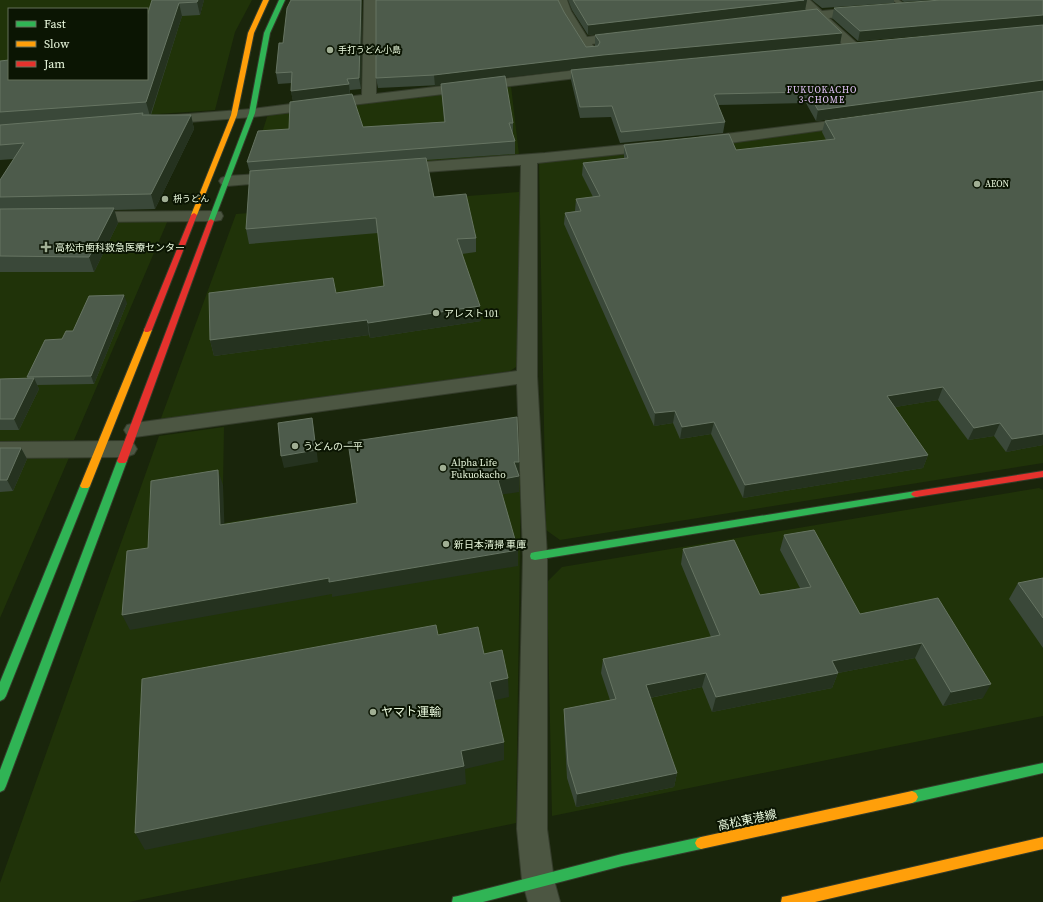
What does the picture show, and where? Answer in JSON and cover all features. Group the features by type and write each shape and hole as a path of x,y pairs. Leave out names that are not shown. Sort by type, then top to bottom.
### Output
{"street":[{"path":"0,696 98,449 234,115 251,33 266,0"},
{"path":"0,786 252,113 267,33 282,0"},
{"path":"369,98 370,0"},
{"path":"561,0 565,11 603,71"},
{"path":"803,0 818,14 861,47 838,49"},
{"path":"896,5 921,6"},
{"path":"782,18 873,10"},
{"path":"583,41 636,35"},
{"path":"149,121 234,115 617,70"},
{"path":"690,143 870,120"},
{"path":"380,170 530,159 667,145"},
{"path":"530,159 527,376 535,556 532,829 541,891"},
{"path":"227,181 294,177"},
{"path":"69,217 214,216"},
{"path":"0,450 98,449 130,439 527,376"},
{"path":"535,556 1043,474"},
{"name":"高松東港線","path":"458,902 541,891 638,856 1043,768"},
{"path":"787,902 1043,842"}],"shaded area":[{"path":"0,0 252,0 235,32 215,110 0,125"},
{"path":"511,86 519,155 248,177 268,114"},
{"path":"1043,100 1043,463 560,540 546,530 539,162"},
{"path":"519,192 519,365 510,371 160,421 236,214"},
{"path":"168,220 74,440 0,442 0,222"},
{"path":"224,427 224,523 521,477 516,823 129,902 0,902 0,883 159,436"},
{"path":"71,453 0,618 0,455"},
{"path":"1039,488 1043,490 1043,716 552,816 547,582 562,567"}],"building":[{"path":"152,0 198,0 197,2 179,3 146,102 0,112 0,61 8,60 8,80 148,80 148,13"},
{"path":"291,0 361,0 359,78 347,79 349,84 291,91 292,72 276,73 279,43 283,43 287,8"},
{"path":"376,0 558,0 586,47 598,46 600,42 595,35 817,9 842,33 603,55 434,75 376,78"},
{"path":"573,0 804,0 588,25"},
{"path":"941,0 1043,0 1043,15 860,31 834,8"},
{"path":"1043,25 1043,80 818,110 808,92 716,94 714,95 725,122 621,132 612,106 580,107 571,70"},
{"path":"505,76 513,123 509,123 515,141 247,162 258,131 289,129 290,102 352,94 363,127 445,122 441,84"},
{"path":"1043,91 1043,434 1012,439 1000,423 974,428 943,387 887,396 928,455 745,485 714,422 682,427 675,411 655,413 565,213 581,211 576,199 600,196 583,163 628,158 624,145 729,134 736,150 835,139 825,121"},
{"path":"143,113 142,115 191,115 151,194 0,197 0,180 24,143 0,145 0,125"},
{"path":"426,158 434,197 466,194 476,238 457,239 480,306 368,323 367,320 210,340 209,293 333,278 336,293 384,286 376,218 246,229 250,171"},
{"path":"114,208 89,257 0,256 0,209"},
{"path":"124,295 91,376 27,377 45,340 62,339 66,331 73,331 89,296"},
{"path":"34,378 14,419 0,419 0,379"},
{"path":"517,417 519,462 514,462 519,476 498,480 518,550 329,582 329,578 122,615 127,551 148,548 151,481 218,470 220,525 357,503 348,442"},
{"path":"312,418 316,450 281,456 278,423"},
{"path":"0,448 21,448 7,480 0,480"},
{"path":"814,530 860,614 938,598 991,684 951,692 922,643 832,661 838,673 716,697 706,673 646,685 677,773 577,794 568,764 564,709 616,699 603,659 720,635 683,549 734,540 760,595 811,587 784,535"},
{"path":"1043,578 1043,618 1018,583"},
{"path":"436,625 438,635 478,627 484,654 502,650 508,678 490,682 504,742 461,751 464,766 135,833 142,679"}],"traffic: fast":[{"path":"211,221 252,113 267,33 282,0"},
{"path":"0,786 122,461"},
{"path":"0,696 85,486"},
{"path":"535,556 916,494"},
{"path":"912,797 1043,768"},
{"path":"458,902 622,860 701,843"}],"traffic: slow":[{"path":"194,215 234,115 251,33 266,0"},
{"path":"85,486 148,330"},
{"path":"701,843 912,797"},
{"path":"787,902 1043,843"}],"traffic: jam":[{"path":"148,330 194,215"},
{"path":"122,461 211,221"},
{"path":"916,494 1043,474"}],"place":[{"name":"手打うどん小島","path":"330,50"},
{"name":"AEON","path":"977,184"},
{"name":"枡うどん","path":"165,199"},
{"name":"高松市歯科救急医療センター","path":"46,247"},
{"name":"アレスト101","path":"436,313"},
{"name":"うどんの一平","path":"295,446"},
{"name":"Alpha Life Fukuokacho","path":"443,468"},
{"name":"新日本清掃 車庫","path":"446,544"},
{"name":"ヤマト運輸","path":"373,712"}],"district":[{"name":"FUKUOKACHO 3-CHOME","path":"822,96"}]}
